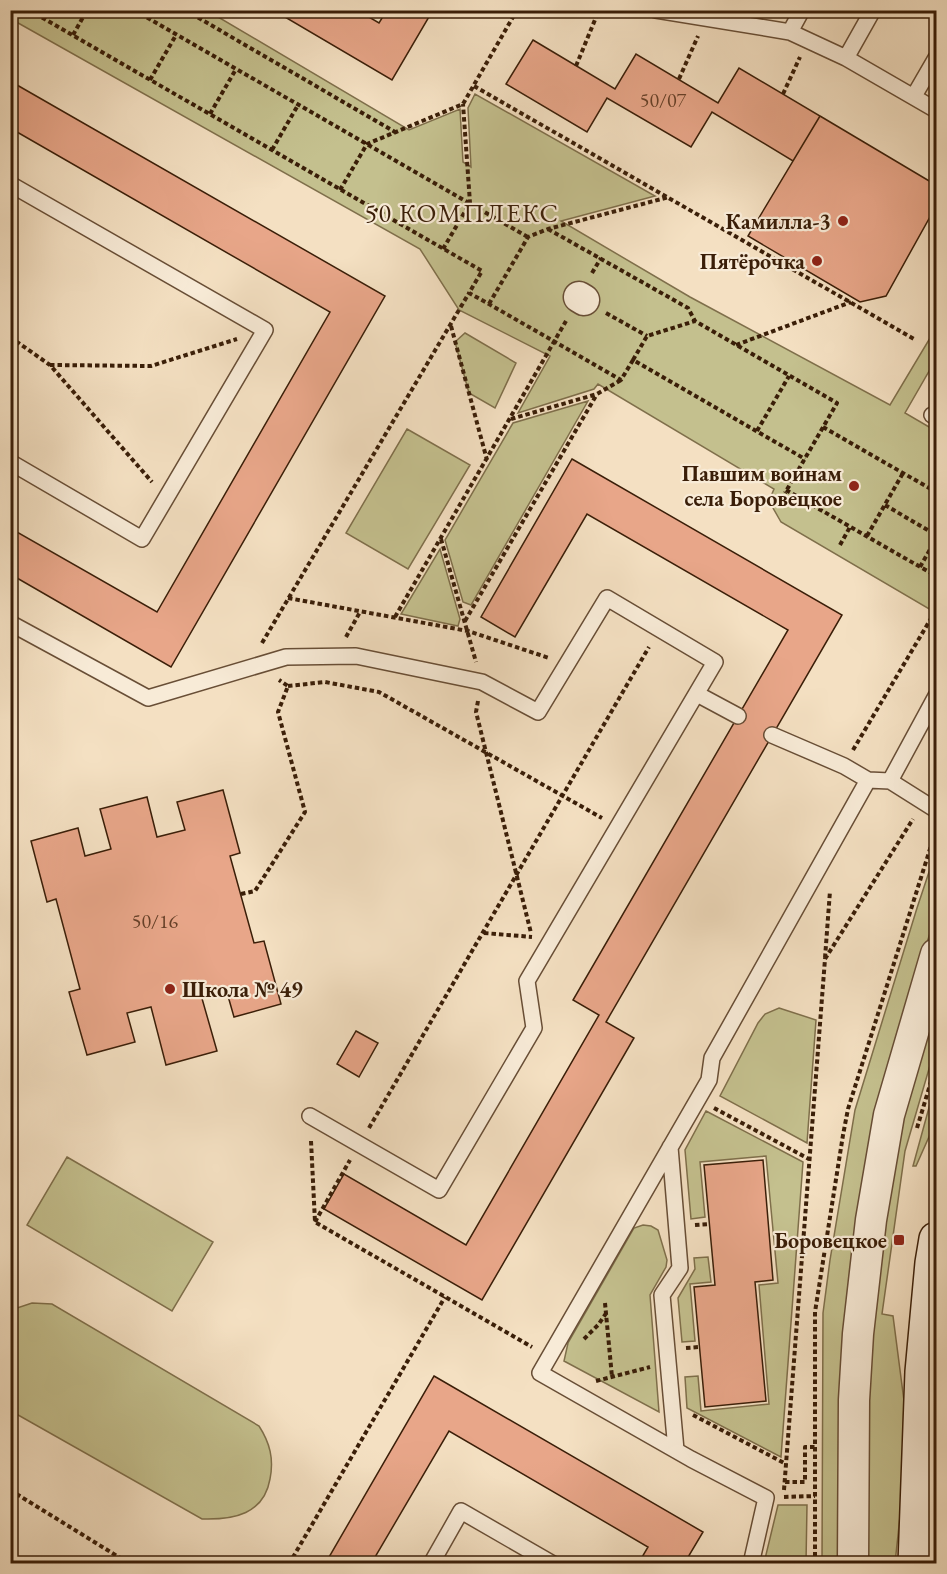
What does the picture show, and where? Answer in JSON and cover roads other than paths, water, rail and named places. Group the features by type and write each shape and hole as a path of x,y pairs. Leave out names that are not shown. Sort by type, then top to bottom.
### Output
{"main road":[{"path":"915,1563 922,1372 936,1239"}],"street":[{"path":"853,1563 854,1401 858,1334 871,1220 889,1115 936,954"}],"lane":[{"path":"656,10 790,32 846,58 936,110"},
{"path":"790,32 802,10"},
{"path":"846,58 873,10"},
{"path":"914,96 936,58"},
{"path":"10,184 265,330 142,539 10,462"},
{"path":"10,623 148,698 286,657 356,656 482,682 538,712 607,598 716,662 527,981 534,1028 439,1190 310,1116"},
{"path":"697,693 738,716"},
{"path":"890,781 936,696"},
{"path":"772,735 844,766 868,780 890,781 936,810"},
{"path":"751,1563 766,1498 540,1373 709,1080 712,1058 868,780"},
{"path":"669,1147 680,1268 662,1294 676,1450"},
{"path":"431,1563 461,1511 553,1563"}],"place":[{"name":"Камилла-3","path":"843,221"},
{"name":"Пятёрочка","path":"817,261"},
{"name":"Павшим воинам села Боровецкое","path":"854,486"},
{"name":"Школа № 49","path":"170,989"},
{"name":"Боровецкое","path":"899,1240"}],"district":[{"name":"50 КОМПЛЕКС","path":"462,213"}]}
